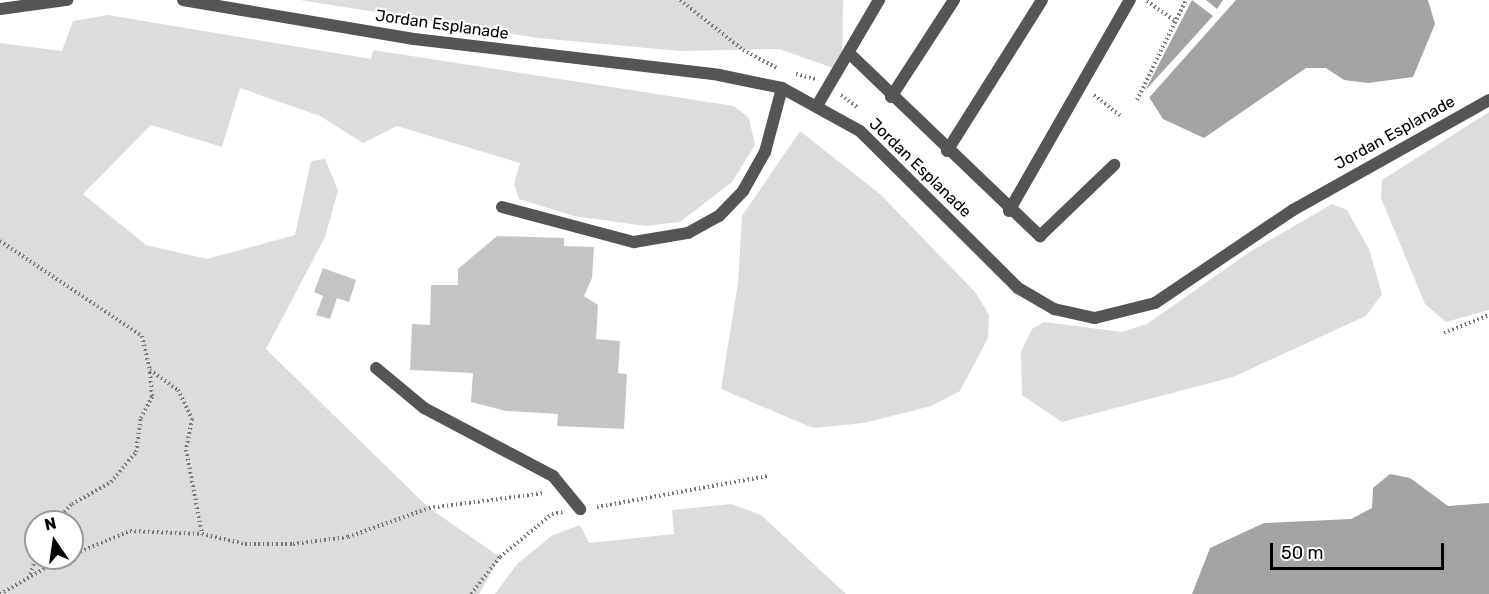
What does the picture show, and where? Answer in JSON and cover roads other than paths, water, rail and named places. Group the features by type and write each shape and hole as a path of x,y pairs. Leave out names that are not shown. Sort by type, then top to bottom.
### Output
{"street":[{"path":"0,9 67,0"},
{"name":"Jordan Esplanade","path":"183,0 414,39 719,75 782,88 818,105 891,159 1018,288 1054,309 1095,318 1155,303 1302,205 1489,100"},
{"path":"818,105 879,0"},
{"path":"891,97 954,0"},
{"path":"947,151 1042,0"},
{"path":"1009,211 1130,0"},
{"path":"849,53 1009,211 1041,236 1114,165"},
{"path":"502,207 634,242 688,234 719,216 743,191 765,152 782,88"},
{"path":"376,368 424,408 553,476 580,509"}]}
